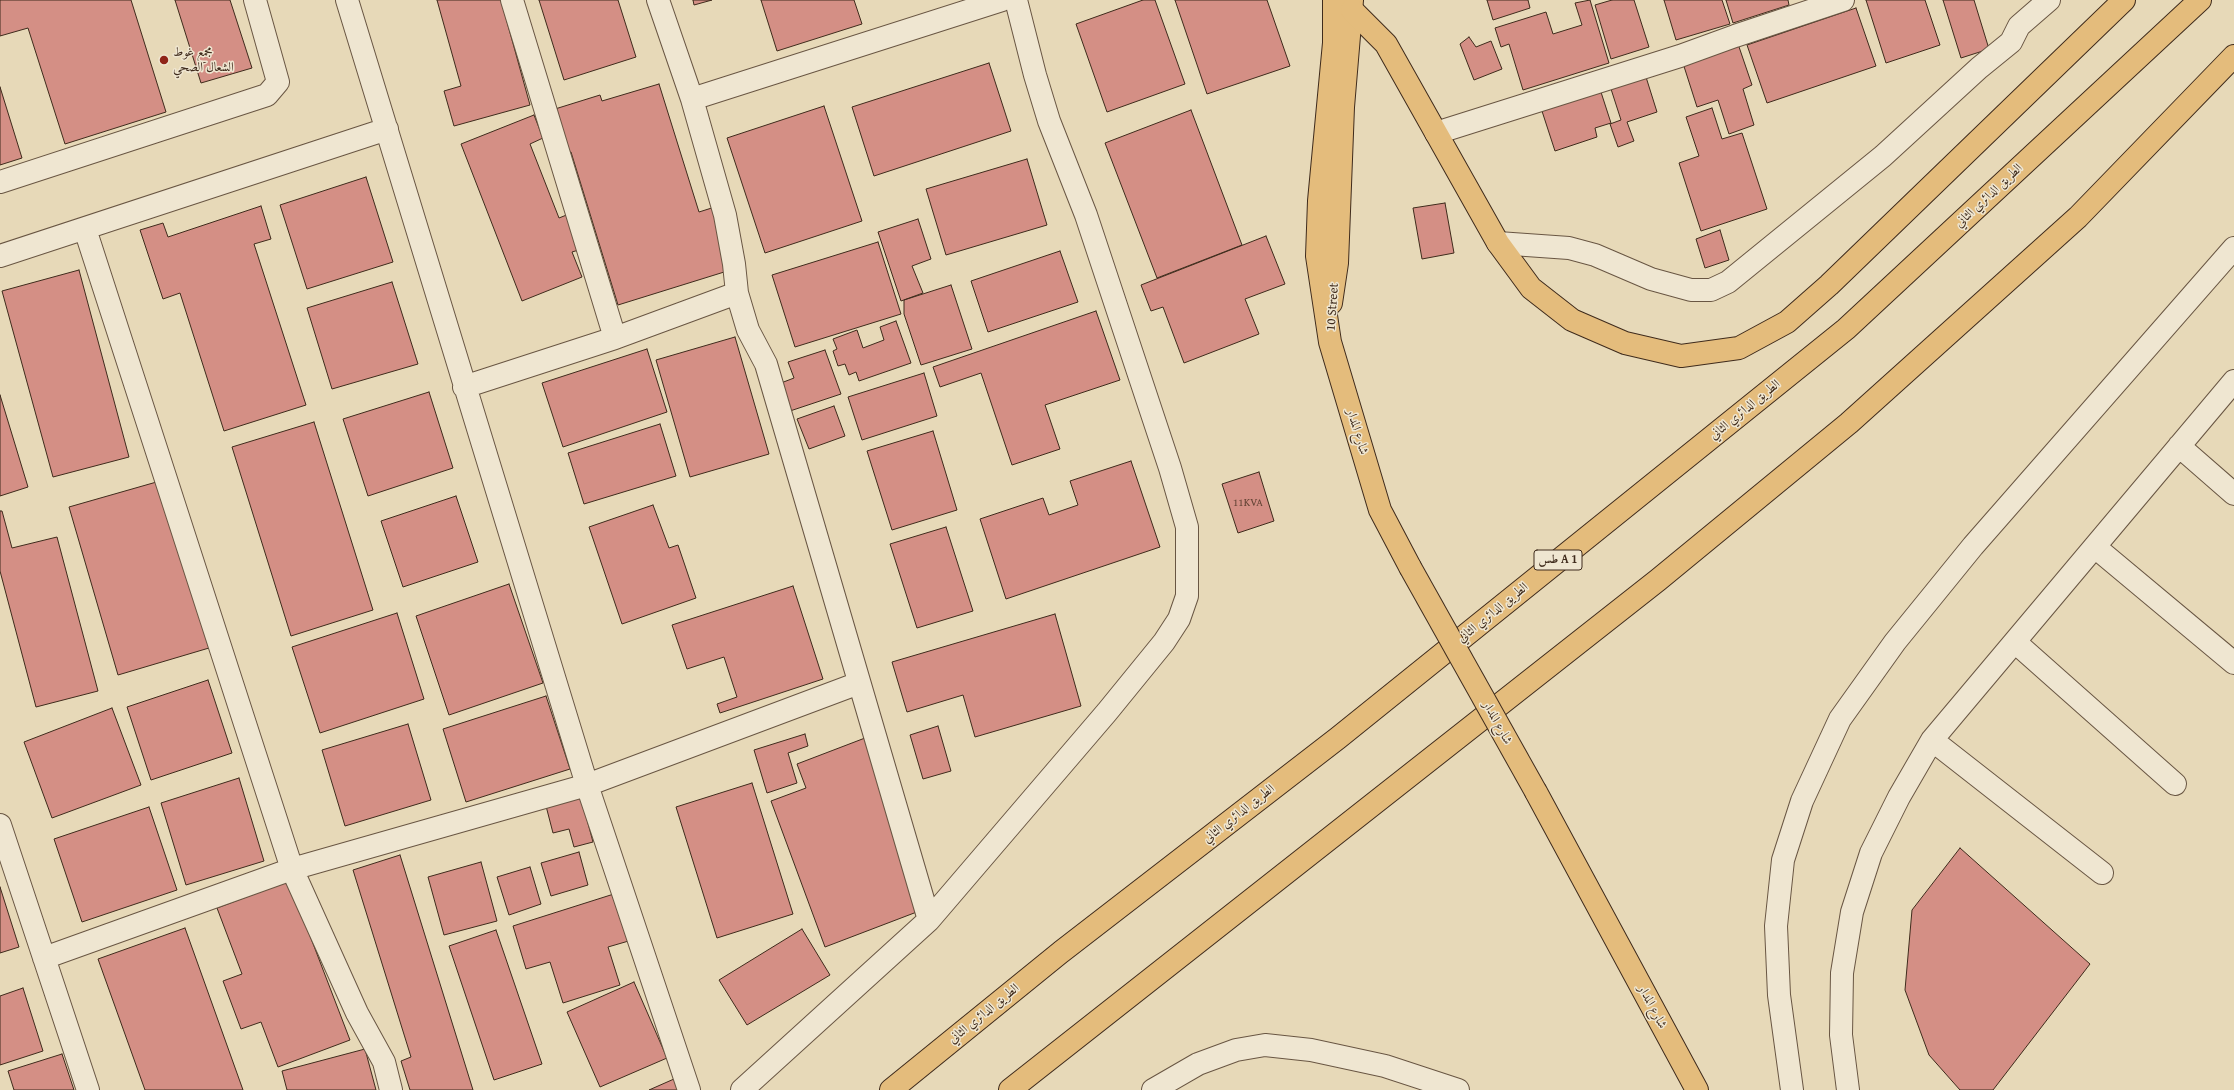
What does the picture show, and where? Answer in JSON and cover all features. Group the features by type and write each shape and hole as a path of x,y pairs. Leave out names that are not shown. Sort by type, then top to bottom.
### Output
{"main road":[{"path":"1346,3 1386,44 1498,243 1531,288 1572,320 1625,343 1681,356 1739,348 1787,322 1823,290 2124,0"},
{"name":"الطريق الدائري الثاني","path":"891,1090 1068,947 1338,738 1846,329 2200,0"},
{"name":"10 Street","path":"1330,342 1332,300 1337,262 1346,3"},
{"path":"1010,1090 1652,585 1849,423 2078,218 2234,56"},
{"name":"شارع المدار","path":"1330,342 1380,510 1410,567 1536,792 1697,1090"}],"street":[{"path":"0,182 267,95 278,82 255,0"},
{"path":"347,0 464,387 587,785 689,1090"},
{"path":"512,0 615,338"},
{"path":"658,0 692,99 725,215 734,264 736,293 748,330 766,364 929,920"},
{"path":"692,99 1002,0"},
{"path":"742,1090 929,920 1108,712 1164,642 1179,619 1187,596 1187,527 1170,468 1086,215 1049,121 1035,75 1016,0"},
{"path":"1436,133 1680,56 1843,0"},
{"path":"1498,243 1568,248 1595,255 1651,279 1691,290 1711,290 1728,282 1883,156 1979,68 2011,42 2019,26 2049,0"},
{"path":"0,256 387,129"},
{"path":"85,228 292,869 357,1013 384,1062 391,1090"},
{"path":"1792,1090 1779,995 1776,926 1783,860 1802,801 1840,719 1895,642 1973,546 2234,248"},
{"path":"464,387 615,338 736,293"},
{"path":"1848,1090 1841,1035 1842,980 1852,912 1871,853 1899,797 1932,740 2234,381"},
{"path":"2179,446 2234,494"},
{"path":"2095,546 2234,663"},
{"path":"2015,642 2175,784"},
{"path":"44,958 292,869 587,785 859,683"},
{"path":"1932,740 2102,873"},
{"path":"0,825 88,1090"},
{"path":"1153,1090 1198,1064 1236,1050 1265,1045 1311,1050 1385,1066 1458,1090"}],"building":[{"path":"0,0 131,0 166,112 65,144 28,28 0,36"},
{"path":"175,0 230,0 252,68 201,83"},
{"path":"437,0 501,0 530,105 454,126 444,91 461,86"},
{"path":"539,0 618,0 636,57 564,80"},
{"path":"693,0 712,0 694,5"},
{"path":"761,0 854,0 862,24 777,51"},
{"path":"1143,0 1155,0 1185,84 1107,112 1076,24"},
{"path":"1175,0 1267,0 1290,66 1207,94"},
{"path":"1487,0 1528,0 1530,8 1493,20"},
{"path":"1590,0 1609,63 1523,90 1509,44 1501,47 1495,28 1546,12 1553,34 1582,25 1575,3"},
{"path":"1612,0 1634,0 1649,47 1611,59 1595,5"},
{"path":"1664,0 1722,0 1730,24 1676,40"},
{"path":"1726,0 1788,0 1789,5 1733,23"},
{"path":"1866,0 1925,0 1940,45 1886,63"},
{"path":"1943,0 1974,0 1989,49 1961,58"},
{"path":"1856,8 1876,66 1767,103 1747,45"},
{"path":"1469,37 1476,47 1491,41 1502,69 1474,80 1460,44"},
{"path":"1736,38 1752,85 1743,89 1754,125 1729,134 1718,100 1697,107 1681,57"},
{"path":"989,63 1011,131 874,176 852,107"},
{"path":"1646,77 1657,112 1627,122 1634,141 1618,147 1610,124 1621,120 1611,89"},
{"path":"659,84 699,212 718,206 737,268 618,305 571,152 553,157 539,114 600,95 602,101"},
{"path":"1599,86 1611,123 1595,128 1597,137 1555,151 1540,105"},
{"path":"0,87 22,158 0,165"},
{"path":"824,106 862,221 765,253 727,138"},
{"path":"1712,108 1722,139 1742,133 1767,209 1701,231 1679,163 1699,156 1686,117"},
{"path":"1191,110 1242,245 1157,278 1105,143"},
{"path":"534,115 543,138 530,144 559,218 569,214 582,249 572,252 582,277 522,301 461,144"},
{"path":"1027,159 1047,225 946,255 926,189"},
{"path":"366,177 393,262 307,289 280,205"},
{"path":"1445,203 1454,253 1422,259 1413,208"},
{"path":"261,206 271,239 254,244 306,405 224,431 180,293 163,299 140,230 163,223 168,237"},
{"path":"918,219 931,259 912,266 923,293 901,301 878,232"},
{"path":"1720,230 1729,260 1705,268 1696,239"},
{"path":"1266,236 1285,284 1245,299 1259,334 1184,363 1163,307 1151,311 1141,285"},
{"path":"878,242 901,314 795,347 772,275"},
{"path":"1060,251 1078,302 988,332 971,281"},
{"path":"79,270 129,457 53,477 2,291"},
{"path":"392,282 418,364 332,389 307,308"},
{"path":"951,285 972,349 921,365 904,314 904,300"},
{"path":"1096,311 1120,380 1045,405 1060,449 1012,465 981,373 940,387 933,367"},
{"path":"896,321 911,363 859,381 856,372 849,375 845,364 838,366 833,351 837,349 833,339 857,330 863,348 884,340 880,327"},
{"path":"735,337 769,454 690,477 656,360"},
{"path":"647,349 667,412 563,447 542,383"},
{"path":"825,350 841,394 790,411 781,383 794,378 788,362"},
{"path":"924,373 937,416 862,440 848,397"},
{"path":"429,392 453,468 368,496 343,419"},
{"path":"0,395 28,487 0,496"},
{"path":"834,406 845,436 809,449 797,419"},
{"path":"314,422 373,610 291,636 232,447"},
{"path":"660,424 676,476 584,504 568,453"},
{"path":"933,431 957,510 892,530 867,451"},
{"path":"1131,461 1160,547 1006,599 980,519 1043,498 1049,515 1078,505 1070,481"},
{"path":"1259,472 1274,521 1238,533 1222,484"},
{"path":"160,481 209,648 118,675 69,507"},
{"path":"456,496 478,562 403,587 381,521"},
{"path":"653,505 669,548 678,545 696,598 622,624 589,527"},
{"path":"0,511 2,511 12,548 57,537 98,691 36,707 0,571"},
{"path":"946,527 973,611 917,628 890,544"},
{"path":"509,584 543,683 449,715 416,616"},
{"path":"793,586 823,679 720,713 717,704 737,697 724,657 687,669 672,625"},
{"path":"397,613 424,699 320,733 292,647"},
{"path":"1055,614 1081,706 975,737 963,695 907,712 892,662"},
{"path":"208,680 232,753 151,780 127,707"},
{"path":"546,696 570,769 466,802 443,729"},
{"path":"112,708 141,785 52,818 24,742"},
{"path":"408,724 431,800 345,826 322,750"},
{"path":"938,726 951,771 923,779 910,735"},
{"path":"805,734 808,746 788,753 797,783 767,793 754,750"},
{"path":"865,738 922,910 825,947 771,801 806,788 797,764"},
{"path":"239,778 264,861 186,885 161,803"},
{"path":"752,783 793,914 717,938 676,807"},
{"path":"581,797 593,842 574,847 569,829 553,833 546,806"},
{"path":"149,807 177,890 82,922 54,839"},
{"path":"1960,848 2090,964 1993,1090 1960,1090 1929,1055 1905,990 1912,910"},
{"path":"579,852 588,885 551,896 541,863"},
{"path":"400,855 473,1090 410,1090 401,1061 411,1057 353,870"},
{"path":"481,862 497,921 444,935 428,877"},
{"path":"530,867 541,904 509,915 497,877"},
{"path":"289,881 350,1040 278,1067 261,1022 241,1029 223,981 242,974 217,908"},
{"path":"0,887 19,947 0,953"},
{"path":"617,893 632,940 608,947 620,985 563,1003 550,962 526,969 513,926"},
{"path":"185,928 243,1090 145,1090 98,959"},
{"path":"802,929 830,975 747,1025 719,980"},
{"path":"496,930 542,1064 494,1080 449,946"},
{"path":"634,982 667,1058 600,1087 567,1012"},
{"path":"23,988 43,1051 0,1065 0,996"},
{"path":"365,1049 376,1090 287,1090 282,1071"},
{"path":"62,1054 74,1090 14,1090 8,1071"},
{"path":"674,1079 678,1090 649,1090"}],"place":[{"name":"مجمع غوط الشعال الصحي","path":"164,60"}]}
